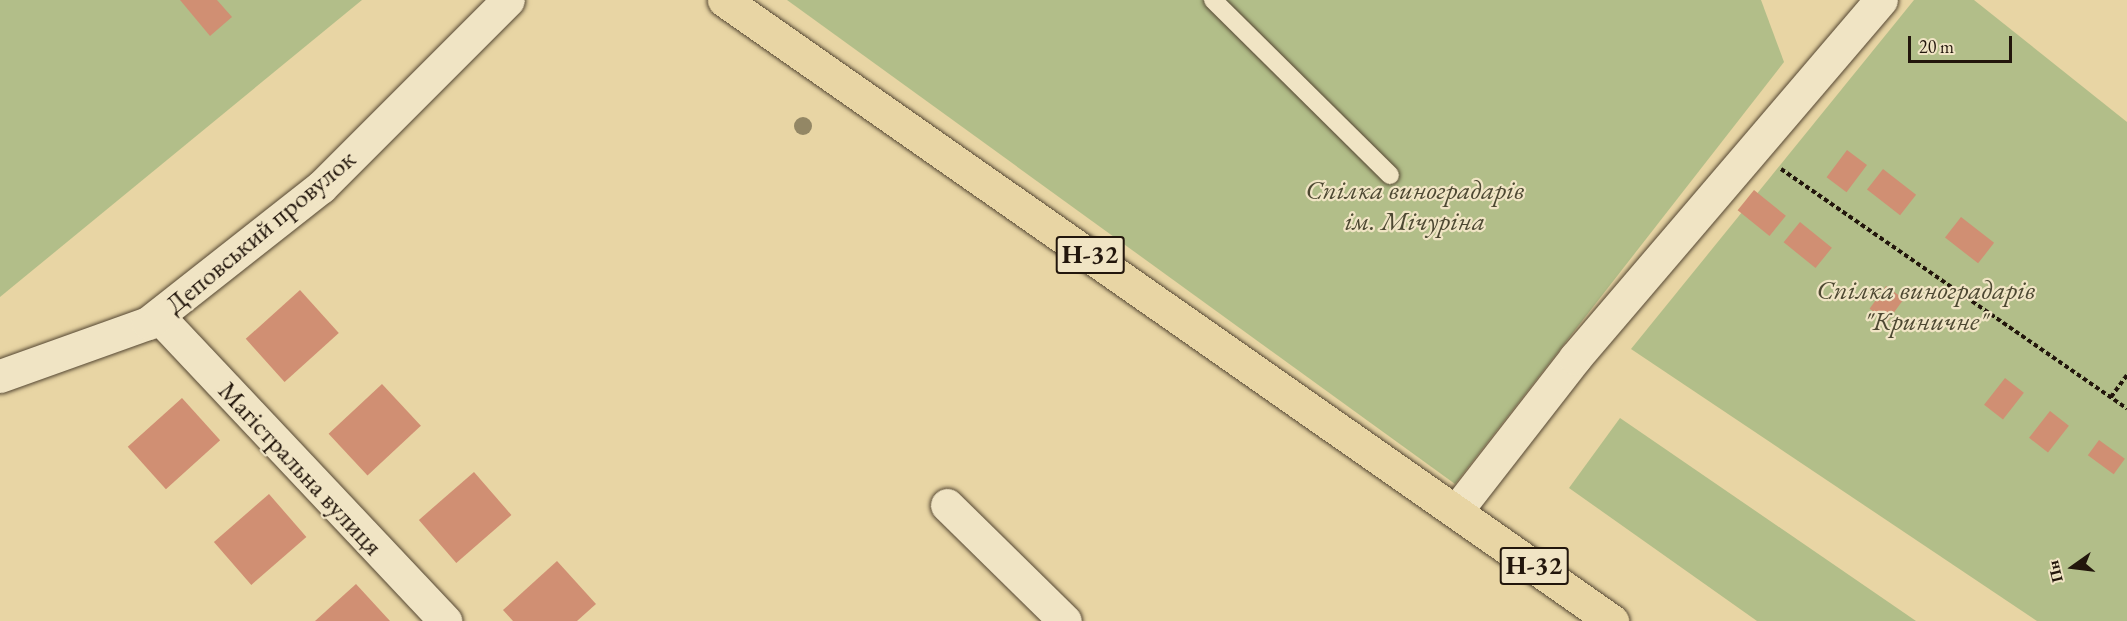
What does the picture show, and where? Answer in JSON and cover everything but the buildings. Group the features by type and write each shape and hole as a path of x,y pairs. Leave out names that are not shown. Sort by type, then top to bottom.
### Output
{"main road":[{"name":"Н-32","path":"724,0 1612,621"}],"street":[{"name":"Деповський провулок","path":"0,376 148,323 158,316 321,187 508,0"},
{"path":"1456,511 1575,358 1881,0"},
{"name":"Магістральна вулиця","path":"158,316 445,621"},
{"path":"946,505 1065,621"}],"lane":[{"path":"1213,0 1390,175"}],"path":[{"path":"1753,150 2127,409"},
{"path":"2111,398 2127,375"}],"green space":[{"path":"0,0 362,0 0,297"},
{"name":"Спілка виноградарів ім. Мічуріна","path":"787,0 1761,0 1784,62 1455,484"},
{"name":"Спілка виноградарів \"Криничне\"","path":"1914,0 1974,0 2127,122 2127,621 2037,621 1631,349"},
{"path":"1620,418 1916,621 1757,621 1569,488"}]}
